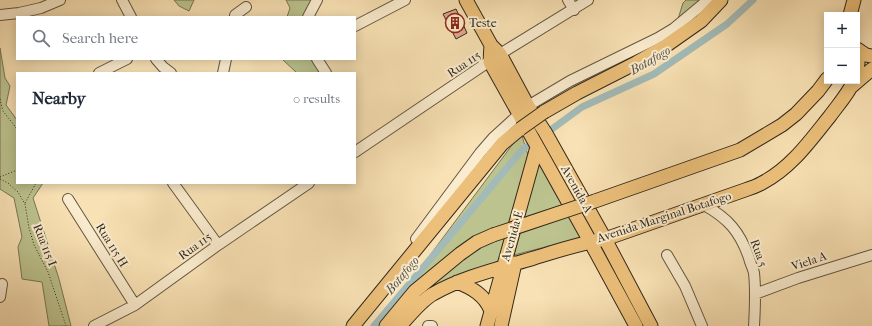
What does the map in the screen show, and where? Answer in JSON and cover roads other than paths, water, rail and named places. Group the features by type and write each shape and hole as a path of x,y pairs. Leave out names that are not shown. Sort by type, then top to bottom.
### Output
{"main road":[{"name":"Avenida A","path":"466,0 524,110 537,147 636,326"},
{"path":"353,326 502,144 544,112 664,47 700,21 721,0"},
{"path":"860,51 866,55 872,56"},
{"name":"Avenida Marginal Botafogo","path":"860,78 872,69"},
{"path":"386,326 416,292 460,254 477,242 493,235 740,150 782,125 796,114 824,83"},
{"name":"Avenida Marginal Botafogo","path":"400,326 409,315 431,295 457,282 509,265 605,239 704,205 762,183 789,164 802,152 852,84"},
{"name":"Avenida A","path":"524,110 545,132 605,239 651,326"},
{"name":"Avenida E","path":"501,326 509,265 537,147"},
{"name":"Avenida E","path":"487,326 491,311 509,265"},
{"path":"457,282 480,294 488,304 491,311"}],"street":[{"path":"0,15 19,13 41,8 60,0"},
{"path":"122,0 130,16"},
{"path":"308,16 316,0"},
{"path":"356,25 405,0"},
{"path":"568,0 574,10"},
{"name":"Rua 115","path":"356,151 494,54 574,10 588,0"},
{"path":"353,326 480,153 493,138 524,110 570,81 658,38 673,29 708,0"},
{"path":"235,16 246,7"},
{"path":"101,72 125,60"},
{"path":"157,60 170,72"},
{"path":"223,72 226,60"},
{"path":"318,60 325,72"},
{"path":"174,184 218,245"},
{"name":"Rua 115","path":"94,326 135,305 298,186"},
{"name":"Rua 115 H","path":"68,199 135,305"},
{"name":"Rua 5","path":"704,205 731,225 740,237 746,249 754,272 754,326"},
{"name":"Viela A","path":"755,294 798,278 872,254"},
{"path":"667,255 685,286 702,326"},
{"path":"0,297 2,284"}],"waterway":[{"name":"Botafogo","path":"552,129 582,107 654,74 727,24 753,0"},
{"name":"Botafogo","path":"374,326 526,147"}],"place":[{"name":"Teste","path":"455,23"}]}
